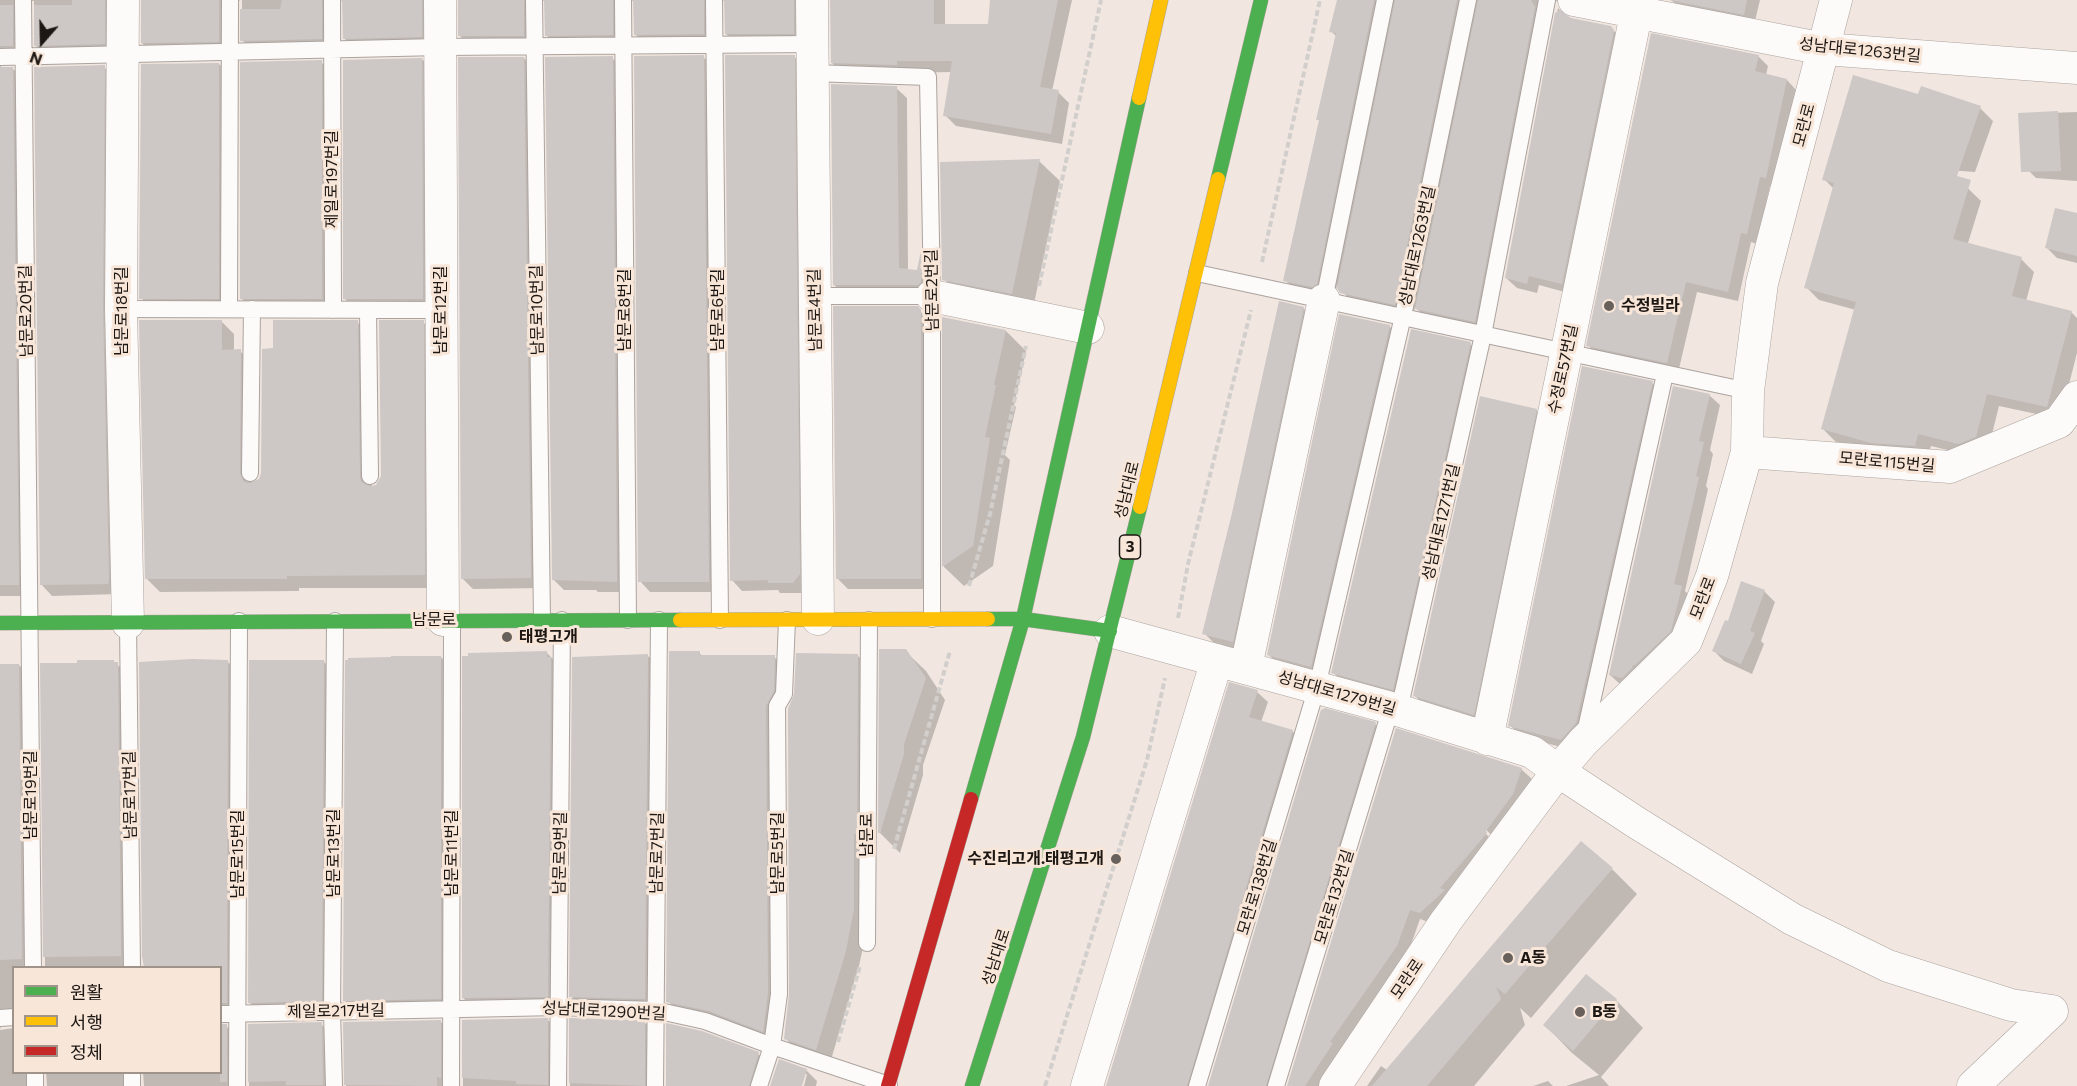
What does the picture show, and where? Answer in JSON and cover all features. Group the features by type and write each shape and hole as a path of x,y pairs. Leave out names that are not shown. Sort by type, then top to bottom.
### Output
{"main road":[{"path":"889,1085 1023,619 1161,0"},
{"name":"성남대로","path":"972,1086 1083,737 1197,273 1261,0"},
{"name":"남문로","path":"0,623 1023,619 1110,631"}],"street":[{"name":"남문로18번길","path":"123,0 121,309 128,622"},
{"name":"남문로12번길","path":"440,0 441,310 447,620"},
{"name":"남문로4번길","path":"812,0 818,619"},
{"name":"성남대로1263번길","path":"1574,0 1638,7 1824,49 2077,68"},
{"name":"모란로","path":"1335,1086 1446,921 1558,771 1583,742 1686,641 1712,576 1747,452 1748,391 1762,283 1836,0"},
{"name":"수정로57번길","path":"1487,739 1638,7"},
{"path":"932,296 1088,328"},
{"path":"1087,1086 1231,664 1324,300"},
{"name":"모란로115번길","path":"1747,452 1950,467 2059,422 2077,397"},
{"name":"성남대로1279번길","path":"1110,631 1395,709 1532,752 1708,868 1782,913 1866,956 1888,966 2011,1005 2052,1011 1973,1086"}],"lane":[{"name":"남문로20번길","path":"23,0 30,623"},
{"path":"229,309 230,0"},
{"name":"제일로197번길","path":"332,0 333,310"},
{"name":"남문로10번길","path":"534,0 542,621"},
{"name":"남문로8번길","path":"623,0 628,620"},
{"name":"남문로6번길","path":"714,0 720,620"},
{"path":"1324,300 1385,0"},
{"name":"성남대로1263번길","path":"1403,316 1468,0"},
{"path":"1483,334 1547,0"},
{"path":"0,57 440,47 716,45 812,59"},
{"name":"남문로2번길","path":"812,59 928,77 932,296 932,619"},
{"path":"1197,273 1748,391"},
{"path":"815,296 932,296"},
{"path":"121,309 441,310"},
{"path":"250,473 252,309"},
{"path":"368,310 370,476"},
{"path":"1317,687 1403,316"},
{"name":"성남대로1271번길","path":"1395,709 1483,334"},
{"path":"1583,742 1665,374"},
{"name":"남문로11번길","path":"447,620 451,1086"},
{"name":"남문로9번길","path":"558,1086 562,620"},
{"name":"남문로7번길","path":"655,1086 659,620"},
{"name":"남문로5번길","path":"759,1086 772,1046 779,993 777,706 784,694 787,620"},
{"name":"남문로","path":"867,943 869,620"},
{"name":"남문로15번길","path":"237,1086 229,1014 239,621"},
{"name":"남문로13번길","path":"334,1086 332,1011 335,621"},
{"name":"남문로17번길","path":"128,622 132,966"},
{"name":"남문로19번길","path":"30,623 33,966"},
{"name":"모란로138번길","path":"1197,1086 1317,687"},
{"name":"모란로132번길","path":"1276,1086 1395,709"},
{"name":"성남대로1290번길","path":"452,1009 558,1007 656,1010 705,1021 889,1085"},
{"name":"제일로217번길","path":"229,1014 452,1009"}],"path":[{"path":"891,858 990,514 1101,0"},
{"path":"1045,1086 1147,760 1188,564 1257,285 1320,0"},
{"path":"832,1066 861,962"}],"building":[{"path":"72,0 105,0 105,44 34,46 34,5 72,5"},
{"path":"141,0 219,0 219,42 141,43"},
{"path":"282,0 322,0 322,39 240,41 240,9 280,9"},
{"path":"342,0 422,0 422,37 343,39"},
{"path":"458,0 524,0 524,36 458,36"},
{"path":"544,0 613,0 613,35 545,36"},
{"path":"633,0 704,0 704,34 634,35"},
{"path":"724,0 794,0 794,34 725,34"},
{"path":"830,0 934,0 934,24 988,24 990,0 1058,0 1040,87 1059,90 1051,134 943,116 952,61 897,61 897,65 831,63"},
{"path":"1337,0 1374,0 1317,284 1312,287 1283,281 1336,33 1329,32"},
{"path":"1395,0 1457,0 1395,305 1340,293 1337,288"},
{"path":"1478,0 1531,0 1535,7 1475,322 1415,309"},
{"path":"1669,0 1747,0 1744,15"},
{"path":"0,5 13,5 13,46 0,46"},
{"path":"1560,10 1571,18 1611,26 1614,30 1562,284 1529,276 1527,284 1505,278 1555,13"},
{"path":"1651,33 1759,55 1755,71 1787,79 1766,178 1760,177 1747,234 1741,233 1728,292 1686,282 1667,363 1586,346"},
{"path":"704,55 709,582 638,582 634,56"},
{"path":"725,55 795,55 800,574 793,583 768,583 768,580 730,581"},
{"path":"613,56 617,582 552,580 545,57"},
{"path":"458,57 524,57 531,578 461,579"},
{"path":"422,58 423,299 343,299 343,60"},
{"path":"322,60 322,299 240,299 240,62"},
{"path":"219,63 219,299 139,299 141,64"},
{"path":"105,65 103,309 109,580 108,584 40,585 34,67"},
{"path":"0,67 13,67 19,585 0,585"},
{"path":"1853,75 1918,94 1921,86 1981,106 1957,176 1971,180 1953,239 2022,257 2012,296 2072,311 2047,407 1987,394 1976,437 1958,444 1918,434 1915,446 1871,443 1821,429 1856,302 1804,288 1834,183 1822,180"},
{"path":"831,84 897,86 899,268 917,270 921,250 921,282 918,285 833,285"},
{"path":"2058,111 2061,171 2021,172 2018,113"},
{"path":"1040,159 1012,294 942,280 940,162"},
{"path":"2055,208 2077,213 2077,256 2045,248"},
{"path":"1279,301 1304,307 1233,642 1202,634 1232,513"},
{"path":"833,306 918,306 921,310 921,579 836,579"},
{"path":"1339,314 1390,325 1311,667 1267,655"},
{"path":"942,317 1006,330 985,437 990,438 973,546 942,567"},
{"path":"139,320 222,320 222,350 241,349 240,473 244,482 250,483 259,479 261,473 262,349 273,348 273,320 358,320 360,476 361,482 370,486 376,485 381,476 379,320 424,320 425,575 287,576 287,579 145,579"},
{"path":"1411,329 1471,342 1393,690 1331,673"},
{"path":"1582,366 1653,381 1576,723 1561,740 1508,726"},
{"path":"1673,386 1710,394 1699,441 1704,442 1696,476 1699,477 1674,584 1682,586 1671,631 1622,678 1609,675"},
{"path":"1480,396 1537,409 1474,715 1413,696"},
{"path":"1741,581 1765,590 1750,631 1755,633 1741,664 1712,651 1725,620 1728,621"},
{"path":"879,649 906,649 926,678 904,744 904,754 880,833 878,833"},
{"path":"547,651 547,657 551,657 548,997 462,998 462,656 468,656 468,653"},
{"path":"669,651 700,651 700,655 775,655 774,691 766,706 768,993 763,1032 709,1011 666,1002"},
{"path":"796,653 858,654 857,834 854,834 854,909 846,951 816,1050 784,1039 789,994 788,709 794,694"},
{"path":"648,654 645,999 569,997 572,657"},
{"path":"391,656 441,656 441,999 343,1001 345,660"},
{"path":"192,659 228,660 227,1003 222,1003 222,966 144,966 139,662"},
{"path":"77,660 114,660 118,662 121,956 43,957 40,663 77,663"},
{"path":"249,660 324,660 322,1001 248,1003"},
{"path":"0,664 19,664 22,959 0,960"},
{"path":"1229,682 1258,690 1249,717 1293,730 1187,1086 1106,1086"},
{"path":"1325,708 1376,722 1266,1086 1208,1086 1321,710"},
{"path":"1396,728 1522,768 1513,794 1486,831 1487,833 1440,888 1445,890 1420,913 1410,910 1397,946 1330,1042 1333,1043 1305,1086 1287,1086"},
{"name":"A동","path":"1581,841 1613,868 1505,994 1496,987 1501,999 1427,1086 1372,1086"},
{"name":"B동","path":"1586,974 1617,999 1573,1051 1543,1025"},
{"path":"548,1018 548,1085 462,1078 462,1020"},
{"path":"569,1018 645,1020 645,1086 569,1083"},
{"path":"441,1020 441,1078 437,1077 437,1086 344,1085 343,1022"},
{"path":"322,1022 323,1085 286,1085 286,1081 248,1082 248,1024"},
{"path":"666,1023 702,1031 759,1052 749,1086 666,1086"},
{"path":"222,1024 227,1024 227,1082 220,1082"},
{"path":"779,1059 807,1069 802,1086 770,1086"}],"traffic: fast":[{"path":"1218,179 1261,0"},
{"path":"971,799 1023,619 1139,98"},
{"path":"972,1086 1083,737 1140,507"},
{"path":"988,619 1023,619 1110,631"},
{"path":"0,623 680,620"}],"traffic: slow":[{"path":"1139,98 1161,0"},
{"path":"1140,507 1218,179"},
{"path":"680,620 988,619"}],"traffic: jam":[{"path":"888,1086 971,799"}],"place":[{"name":"수정빌라","path":"1609,306"},
{"name":"태평고개","path":"507,637"},
{"name":"수진리고개.태평고개","path":"1116,859"},
{"name":"A동","path":"1508,958"},
{"name":"B동","path":"1580,1012"}]}
